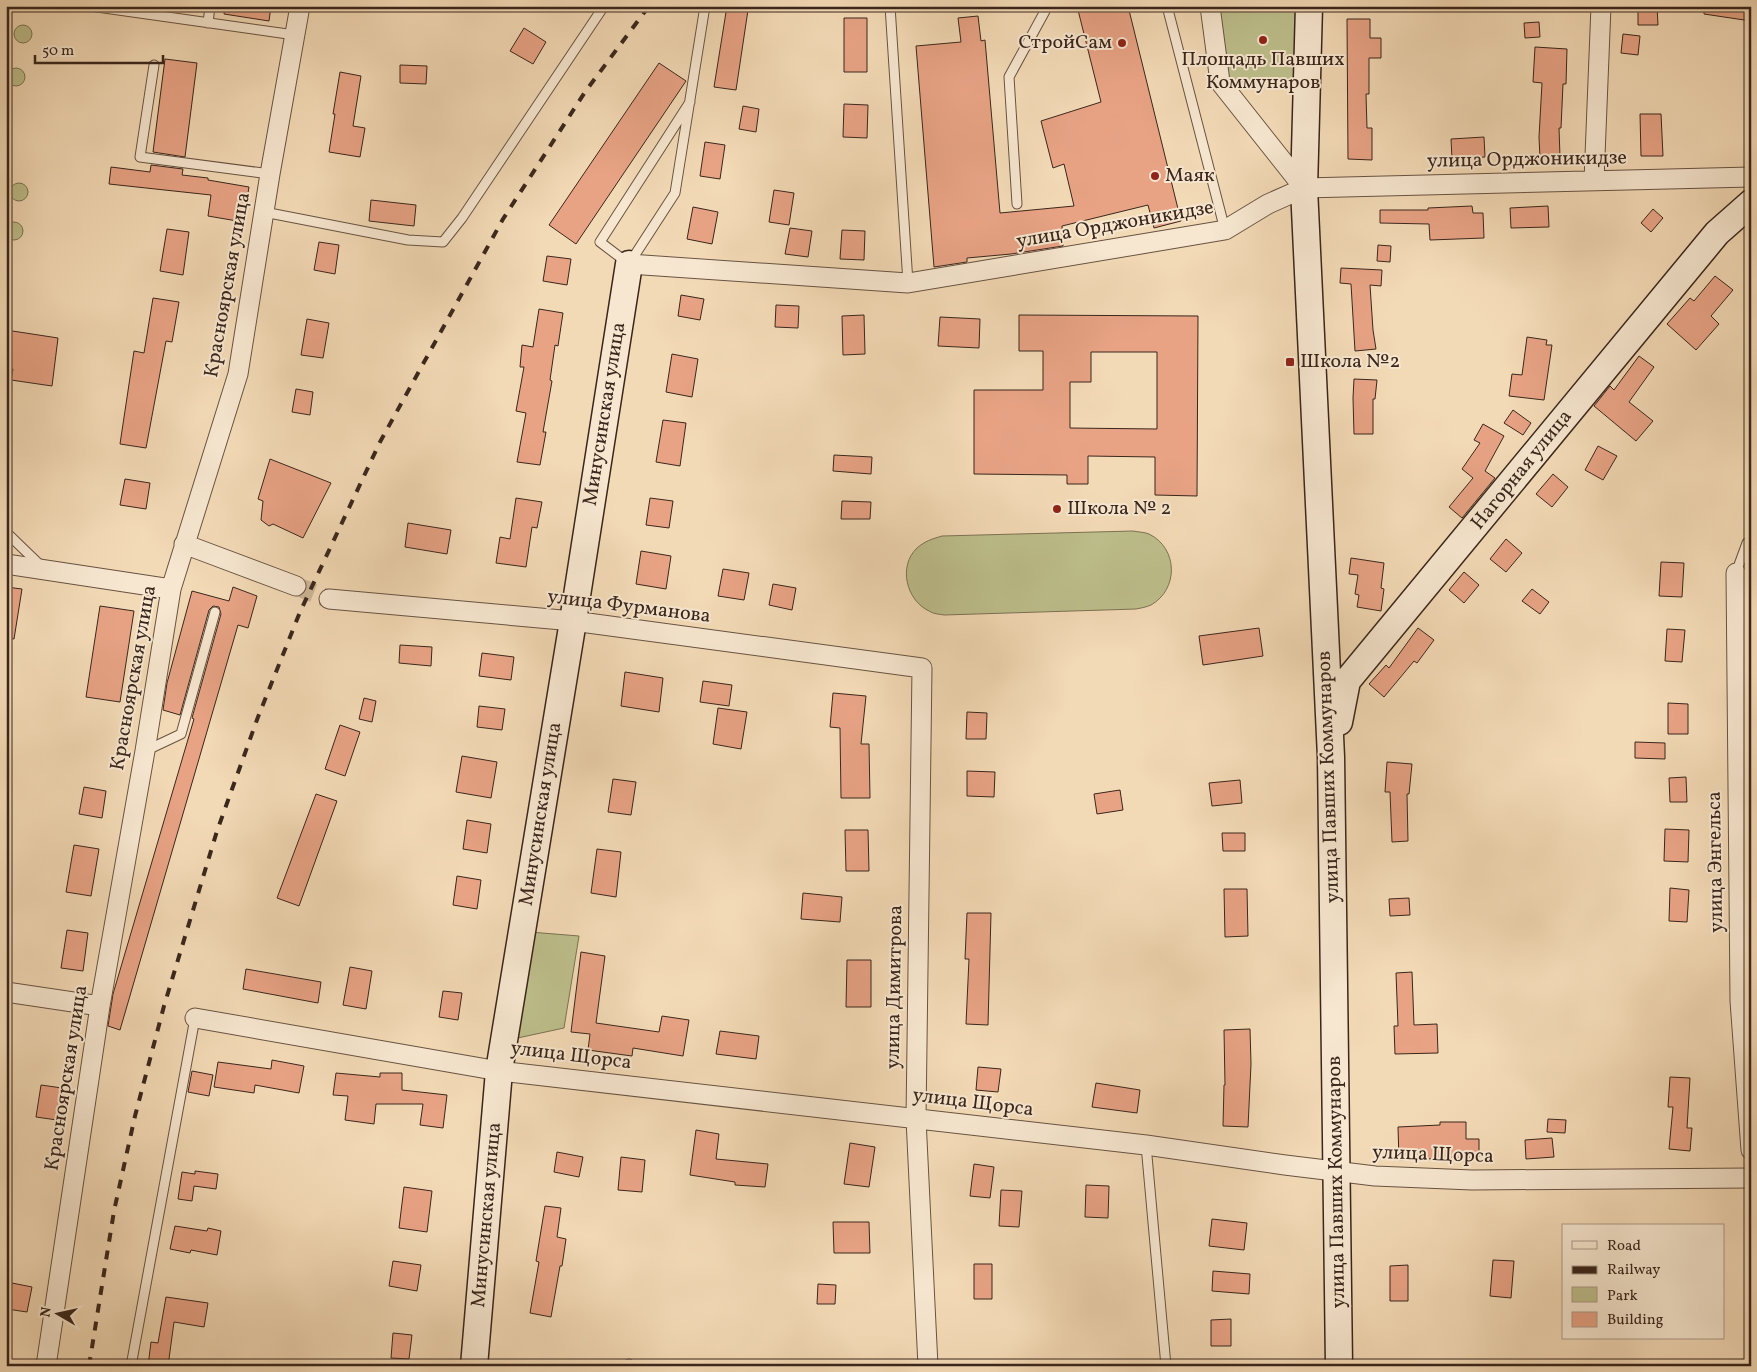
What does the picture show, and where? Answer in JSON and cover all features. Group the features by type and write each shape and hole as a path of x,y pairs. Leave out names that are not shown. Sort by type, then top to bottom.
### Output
{"street":[{"name":"Красноярская улица","path":"46,1366 100,1006 145,751 171,589 238,374 270,174 300,6"},
{"path":"1210,6 1220,82 1304,188"},
{"name":"улица Павших Коммунаров","path":"1308,6 1304,188 1331,757 1339,1366"},
{"path":"1594,181 1601,6"},
{"name":"улица Орджоникидзе","path":"629,264 908,283 1225,230 1268,204 1304,188 1751,177"},
{"name":"Нагорная улица","path":"1331,757 1347,681 1717,233 1751,203"},
{"name":"Минусинская улица","path":"474,1366 499,1070 573,621 629,264"},
{"path":"184,544 296,586"},
{"path":"6,564 171,589"},
{"name":"улица Энгельса","path":"1736,573 1744,845 1740,1001 1751,1150"},
{"name":"улица Фурманова","path":"329,598 573,621 922,668"},
{"name":"улица Димитрова","path":"922,668 916,1118 928,1366"},
{"path":"6,992 100,1006"},
{"name":"улица Щорса","path":"195,1018 499,1070 1146,1145 1374,1176 1472,1180 1751,1178"}],"lane":[{"path":"90,6 120,8 295,36"},
{"path":"208,23 210,6"},
{"path":"264,212 408,240 443,242 462,218 604,6"},
{"path":"690,102 600,242 629,264 675,193 690,102 705,6"},
{"path":"890,6 908,283"},
{"path":"1017,204 1009,77 1046,11 1045,6"},
{"path":"1167,6 1225,230"},
{"path":"154,65 140,157 270,174"},
{"path":"6,534 9,534 45,570"},
{"path":"1736,573 1747,542 1751,540"},
{"path":"145,751 180,734 215,612"},
{"path":"131,1366 195,1018"},
{"path":"1146,1145 1166,1366"}],"green space":[{"name":"Площадь Павших Коммунаров","path":"1219,6 1304,6 1303,78 1228,83"},
{"path":"23,25 29,28 32,34 29,40 23,43 17,40 14,34 17,28"},
{"path":"16,68 22,71 25,77 22,83 16,86 10,83 7,77 10,71"},
{"path":"19,183 25,186 28,192 25,198 19,201 13,198 10,192 13,186"},
{"path":"14,222 20,225 23,231 20,237 14,240 8,237 5,231 8,225"},
{"path":"1133,531 1149,534 1159,540 1170,558 1171,569 1167,589 1160,598 1151,605 1136,609 944,615 932,613 921,606 910,591 907,582 906,573 911,555 923,544 942,536"},
{"path":"530,932 579,936 564,1028 513,1039"}],"building":[{"path":"225,6 271,6 269,21 224,14"},
{"path":"727,6 748,10 736,90 714,87"},
{"path":"1077,6 1128,6 1181,221 1154,228 1148,205 1062,226 1063,246 967,258 967,262 934,267 916,46 961,42 958,18 978,16 981,41 985,40 1000,213 1074,206 1064,164 1053,168 1041,121 1101,102"},
{"path":"1638,6 1657,6 1658,25 1638,25"},
{"path":"1704,6 1751,8 1751,21 1704,14"},
{"path":"844,18 867,18 867,72 844,72"},
{"path":"1347,19 1370,19 1370,38 1381,38 1381,58 1369,58 1369,94 1366,94 1367,128 1372,128 1372,160 1348,159"},
{"path":"1539,22 1540,37 1525,38 1524,23"},
{"path":"524,28 546,42 533,64 510,51"},
{"path":"1623,34 1640,36 1638,55 1621,53"},
{"path":"1535,47 1567,49 1566,84 1563,84 1561,128 1559,128 1560,157 1540,158 1539,137 1542,83 1533,82"},
{"path":"165,59 197,63 185,157 153,152"},
{"path":"659,63 686,81 576,244 549,225"},
{"path":"400,65 427,66 426,84 400,83"},
{"path":"340,72 361,76 353,126 365,128 360,157 329,152"},
{"path":"844,104 868,105 867,138 843,137"},
{"path":"743,106 759,109 756,132 739,129"},
{"path":"1640,114 1661,114 1663,156 1641,156"},
{"path":"1484,137 1485,157 1452,159 1451,139"},
{"path":"705,142 725,145 720,179 700,176"},
{"path":"151,165 183,169 182,175 208,178 208,180 249,187 243,222 208,216 211,195 109,184 111,167 150,172"},
{"path":"774,190 794,193 789,225 769,222"},
{"path":"371,200 416,205 414,226 369,221"},
{"path":"1472,206 1473,213 1483,213 1484,238 1430,240 1429,224 1380,223 1380,210 1428,210 1428,208"},
{"path":"1548,206 1549,227 1511,228 1510,208"},
{"path":"693,207 718,212 712,244 687,239"},
{"path":"1653,209 1663,218 1651,232 1641,223"},
{"path":"790,228 812,231 808,257 785,254"},
{"path":"167,229 189,232 183,275 160,271"},
{"path":"842,230 865,231 864,260 840,259"},
{"path":"319,242 339,245 335,274 314,270"},
{"path":"1378,245 1391,246 1390,262 1377,261"},
{"path":"547,256 571,259 567,285 543,281"},
{"path":"1341,268 1382,270 1381,286 1370,285 1376,349 1355,351 1351,284 1340,283"},
{"path":"1715,276 1733,290 1711,316 1719,324 1696,350 1667,324 1690,298 1694,301"},
{"path":"681,295 704,299 700,320 678,316"},
{"path":"153,298 179,302 172,342 166,341 146,448 120,444 134,351 144,353"},
{"path":"776,305 799,306 798,328 775,327"},
{"path":"539,309 563,313 558,346 555,345 550,380 552,381 543,432 546,432 540,465 517,462 526,413 516,411 524,367 520,367 522,345 533,347"},
{"path":"864,315 865,354 843,355 842,316"},
{"path":"1019,315 1198,316 1197,496 1155,495 1155,457 1088,456 1088,484 1067,484 1067,475 974,474 974,390 1043,390 1043,351 1019,351","holes":["1091,352 1157,352 1157,429 1070,428 1070,382 1091,382"]},
{"path":"940,317 980,319 979,348 938,346"},
{"path":"307,319 329,323 323,358 301,355"},
{"path":"6,330 58,338 52,386 11,380 13,369 6,368"},
{"path":"1527,337 1547,340 1546,345 1552,345 1544,400 1509,396 1512,374 1522,375"},
{"path":"672,354 698,359 692,397 666,392"},
{"path":"1639,356 1654,367 1629,402 1653,421 1636,441 1594,406 1610,386 1614,390"},
{"path":"1354,379 1377,380 1375,399 1373,399 1373,434 1354,434"},
{"path":"296,389 313,392 310,415 292,412"},
{"path":"1513,410 1531,423 1523,435 1504,423"},
{"path":"663,420 686,423 680,466 656,462"},
{"path":"1483,424 1504,436 1485,471 1495,478 1462,518 1449,507 1473,478 1462,469 1480,443 1474,440"},
{"path":"1598,446 1617,456 1603,480 1585,470"},
{"path":"834,455 872,457 871,474 833,471"},
{"path":"270,459 331,483 303,538 273,524 269,526 261,520 263,501 258,499"},
{"path":"1553,474 1568,487 1552,507 1536,494"},
{"path":"125,479 150,483 146,509 120,505"},
{"path":"516,498 542,502 537,528 532,527 526,567 496,563 500,537 510,539"},
{"path":"650,498 673,501 669,528 646,525"},
{"path":"842,501 871,502 870,519 841,519"},
{"path":"408,523 451,530 447,554 405,547"},
{"path":"1506,539 1522,553 1506,572 1490,559"},
{"path":"641,551 671,556 666,589 636,584"},
{"path":"1351,558 1384,563 1381,588 1384,589 1381,611 1357,607 1359,595 1355,594 1358,575 1349,574"},
{"path":"1661,562 1684,563 1682,597 1659,596"},
{"path":"723,569 749,573 744,600 718,596"},
{"path":"1464,572 1479,585 1464,603 1449,590"},
{"path":"773,584 796,588 792,610 769,605"},
{"path":"6,587 22,589 14,639 6,638"},
{"path":"233,587 257,596 248,628 238,625 120,1030 108,1026 113,994 194,719 192,718 221,614 219,607 213,606 209,610 180,715 163,710 167,683 192,591 229,601"},
{"path":"1532,589 1549,602 1540,614 1522,601"},
{"path":"100,606 134,611 120,702 86,697"},
{"path":"1259,628 1263,656 1203,665 1199,636"},
{"path":"1418,628 1434,640 1417,663 1414,661 1384,697 1369,684 1386,665 1389,668"},
{"path":"1667,629 1685,630 1682,662 1665,661"},
{"path":"400,645 432,647 431,666 399,663"},
{"path":"482,653 514,657 511,680 479,676"},
{"path":"625,672 663,678 659,712 621,706"},
{"path":"703,681 732,685 729,706 700,702"},
{"path":"833,693 866,696 861,744 869,744 870,798 841,798 840,728 830,727"},
{"path":"364,698 376,701 372,722 359,719"},
{"path":"1668,703 1688,704 1688,734 1668,734"},
{"path":"479,706 505,709 502,730 477,727"},
{"path":"718,708 747,712 741,749 713,744"},
{"path":"967,712 987,713 986,739 966,739"},
{"path":"340,725 360,732 345,776 325,769"},
{"path":"1635,742 1665,743 1665,759 1635,758"},
{"path":"462,756 497,762 491,798 456,792"},
{"path":"1387,762 1412,764 1409,794 1407,794 1408,841 1392,842 1390,792 1385,792"},
{"path":"967,771 995,772 994,797 967,796"},
{"path":"1686,777 1687,802 1670,802 1669,778"},
{"path":"613,779 636,782 631,815 608,812"},
{"path":"1240,780 1242,803 1212,806 1209,783"},
{"path":"84,787 106,791 102,818 79,814"},
{"path":"1120,790 1123,810 1097,814 1094,794"},
{"path":"316,794 337,801 299,906 277,898"},
{"path":"467,820 491,824 487,853 463,849"},
{"path":"1665,829 1689,830 1688,862 1664,861"},
{"path":"845,830 868,830 869,871 846,871"},
{"path":"1222,833 1245,833 1245,851 1223,851"},
{"path":"74,845 99,849 91,896 66,892"},
{"path":"597,849 621,852 616,897 591,893"},
{"path":"457,876 481,880 477,909 453,905"},
{"path":"1670,888 1689,890 1687,922 1669,921"},
{"path":"1224,889 1247,889 1248,936 1225,937"},
{"path":"803,893 842,897 840,922 801,919"},
{"path":"1409,898 1410,915 1390,916 1389,899"},
{"path":"967,913 991,913 988,1025 966,1024 969,959 965,959"},
{"path":"67,930 88,933 83,971 61,968"},
{"path":"581,952 605,956 596,1023 659,1032 662,1016 689,1020 683,1056 633,1048 632,1056 588,1050 590,1034 571,1032"},
{"path":"847,960 871,960 871,1007 846,1007"},
{"path":"350,967 372,971 366,1009 343,1005"},
{"path":"246,969 321,982 318,1003 243,989"},
{"path":"1412,972 1414,1025 1437,1024 1438,1053 1395,1054 1394,1026 1398,1026 1396,973"},
{"path":"443,991 462,993 458,1020 439,1017"},
{"path":"1250,1029 1251,1064 1248,1127 1223,1126 1225,1085 1224,1030"},
{"path":"720,1031 759,1036 756,1059 716,1054"},
{"path":"272,1060 304,1066 299,1093 255,1085 254,1093 214,1087 218,1062 271,1069"},
{"path":"978,1067 1001,1069 998,1092 976,1090"},
{"path":"192,1071 213,1075 209,1096 188,1092"},
{"path":"336,1073 380,1077 380,1073 402,1073 402,1090 447,1095 443,1128 420,1125 423,1104 376,1104 374,1124 345,1120 348,1096 333,1095"},
{"path":"1670,1077 1690,1078 1687,1128 1692,1128 1690,1151 1669,1149 1673,1107 1668,1107"},
{"path":"1096,1083 1140,1090 1137,1113 1092,1107"},
{"path":"41,1085 62,1088 57,1120 36,1117"},
{"path":"1548,1119 1566,1120 1565,1133 1547,1132"},
{"path":"1440,1122 1466,1122 1466,1139 1479,1139 1479,1157 1399,1160 1398,1127 1440,1125"},
{"path":"696,1130 719,1134 716,1159 768,1164 765,1187 735,1185 735,1182 690,1175"},
{"path":"1552,1138 1554,1157 1526,1159 1525,1140"},
{"path":"850,1143 875,1147 869,1187 844,1184"},
{"path":"557,1152 583,1157 579,1177 554,1172"},
{"path":"621,1157 645,1160 642,1192 618,1190"},
{"path":"974,1164 994,1167 990,1198 970,1196"},
{"path":"195,1171 218,1174 216,1189 194,1186 192,1201 178,1199 182,1172 195,1174"},
{"path":"1086,1185 1109,1186 1108,1218 1085,1217"},
{"path":"404,1187 432,1191 427,1232 399,1228"},
{"path":"1001,1190 1022,1191 1019,1227 999,1226"},
{"path":"545,1206 561,1208 557,1237 566,1239 551,1317 530,1313 539,1262 536,1261"},
{"path":"1212,1219 1247,1223 1244,1250 1209,1246"},
{"path":"833,1222 869,1222 870,1253 834,1253"},
{"path":"175,1226 207,1231 208,1228 221,1231 217,1255 191,1250 190,1253 170,1249"},
{"path":"1493,1260 1514,1261 1511,1298 1490,1296"},
{"path":"393,1261 421,1265 417,1291 389,1286"},
{"path":"974,1264 992,1264 992,1299 974,1299"},
{"path":"1408,1265 1408,1301 1390,1301 1390,1266"},
{"path":"1213,1271 1250,1274 1249,1294 1212,1291"},
{"path":"12,1283 32,1287 27,1312 7,1309"},
{"path":"818,1284 836,1285 835,1304 817,1304"},
{"path":"166,1297 208,1303 204,1327 174,1322 168,1366 148,1366 151,1342 158,1343"},
{"path":"1231,1319 1231,1346 1211,1346 1211,1320"},
{"path":"393,1333 412,1335 409,1359 391,1358"}],"tunnel":[{"path":"296,586 329,599"}],"railway":[{"path":"89,1366 114,1211 135,1116 164,1006 217,831 258,717 300,612 380,442 503,219 585,92 649,6"}],"place":[{"name":"Площадь Павших Коммунаров","path":"1263,40"},
{"name":"СтройСам","path":"1122,43"},
{"name":"Маяк","path":"1155,176"},
{"name":"Школа №2","path":"1290,362"},
{"name":"Школа № 2","path":"1057,509"}]}
